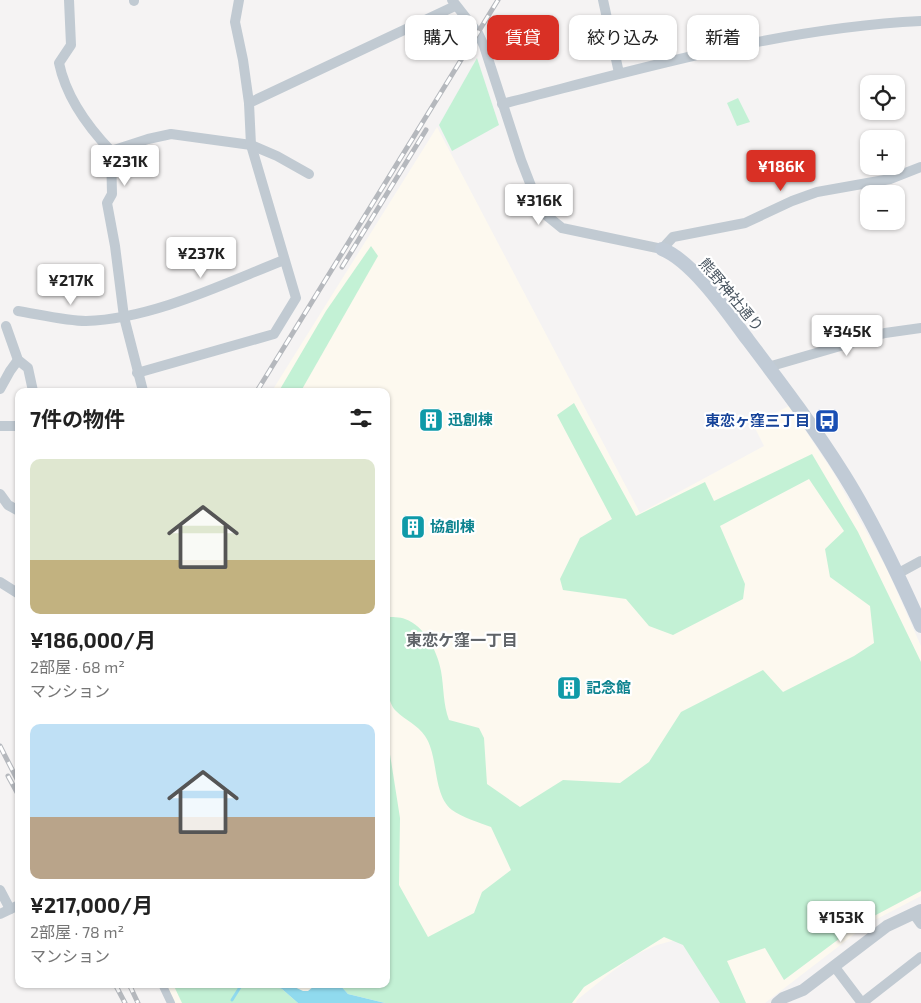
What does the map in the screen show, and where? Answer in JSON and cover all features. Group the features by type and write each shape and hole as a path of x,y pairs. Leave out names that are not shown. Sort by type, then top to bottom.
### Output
{"main road":[{"name":"熊野神社通り","path":"662,250 670,252 681,260 709,290 818,436 862,505 918,611 921,626"}],"street":[{"path":"69,0 71,45 59,63 61,74 75,103 94,132 111,151 112,194 107,203 115,246 124,317 142,388"},
{"path":"137,373 274,334 296,298 251,145 249,103 235,22 239,0"},
{"path":"603,0 620,73"},
{"path":"249,103 454,3"},
{"name":"熊野神社通り","path":"454,3 481,39 538,204 554,223 562,228 662,250"},
{"path":"502,104 620,73 772,39 887,23 921,21"},
{"path":"111,151 171,134 251,145 278,156 309,174"},
{"path":"662,250 673,237 745,223 792,201 817,192 890,180 921,167"},
{"path":"18,311 84,321 124,317 168,305 284,260"},
{"path":"6,326 18,360 28,368 32,388"},
{"path":"768,367 885,333 921,328"},
{"path":"0,389 10,370 18,360"},
{"path":"0,426 15,426"},
{"path":"0,494 8,505 15,509"},
{"path":"897,574 921,561"},
{"path":"0,582 15,591"},
{"path":"0,890 9,909"},
{"path":"777,1003 783,998 803,990 887,926 918,915"},
{"path":"834,966 862,1003 921,957"},
{"path":"164,988 172,1003"}],"shaded area":[{"path":"437,127 640,513 764,446 753,424 789,406 833,472 886,567 921,646 921,896 869,923 765,1003 727,1003 683,938 657,945 635,955 577,1000 576,1003 175,1003 167,988 390,988 390,388 274,388"}],"green space":[{"path":"477,58 499,125 452,151 439,125"},
{"path":"738,98 750,122 737,126 727,103"},
{"path":"371,246 378,256 303,388 281,388 326,311"},
{"path":"574,403 636,516 705,482 714,501 812,454 858,532 921,662 921,891 859,924 784,980 765,948 727,961 746,1003 720,1003 683,945 664,937 584,987 572,1003 385,1003 348,994 343,988 390,988 390,754 400,818 399,885 428,937 474,913 482,892 511,870 491,827 460,815 446,803 438,785 432,754 425,736 396,711 391,704 390,617 401,618 412,622 429,640 439,663 449,720 479,728 484,738 487,784 520,807 563,780 620,783 649,762 681,712 763,670 783,692 854,656 874,643 870,606 830,577 825,549 844,531 809,479 720,526 745,584 743,599 673,635 649,626 626,599 563,590 560,579 580,538 612,519 557,415"},
{"path":"175,988 280,988 298,1003 182,1003"}],"water":[{"path":"280,988 297,988 308,991 312,988 343,988 348,994 385,1003 298,1003"}],"waterway":[{"path":"232,1000 240,988"}],"railway":[{"path":"259,388 498,0"},
{"path":"342,267 426,130"},
{"path":"0,746 15,775"},
{"path":"8,776 15,789"},
{"path":"117,988 125,1003"},
{"path":"131,988 138,1003"}],"place":[{"name":"迅創棟","path":"431,420"},
{"name":"東恋ヶ窪三丁目","path":"827,421"},
{"name":"協創棟","path":"413,527"},
{"name":"記念館","path":"569,688"}],"district":[{"name":"東恋ケ窪一丁目","path":"462,640"}]}
